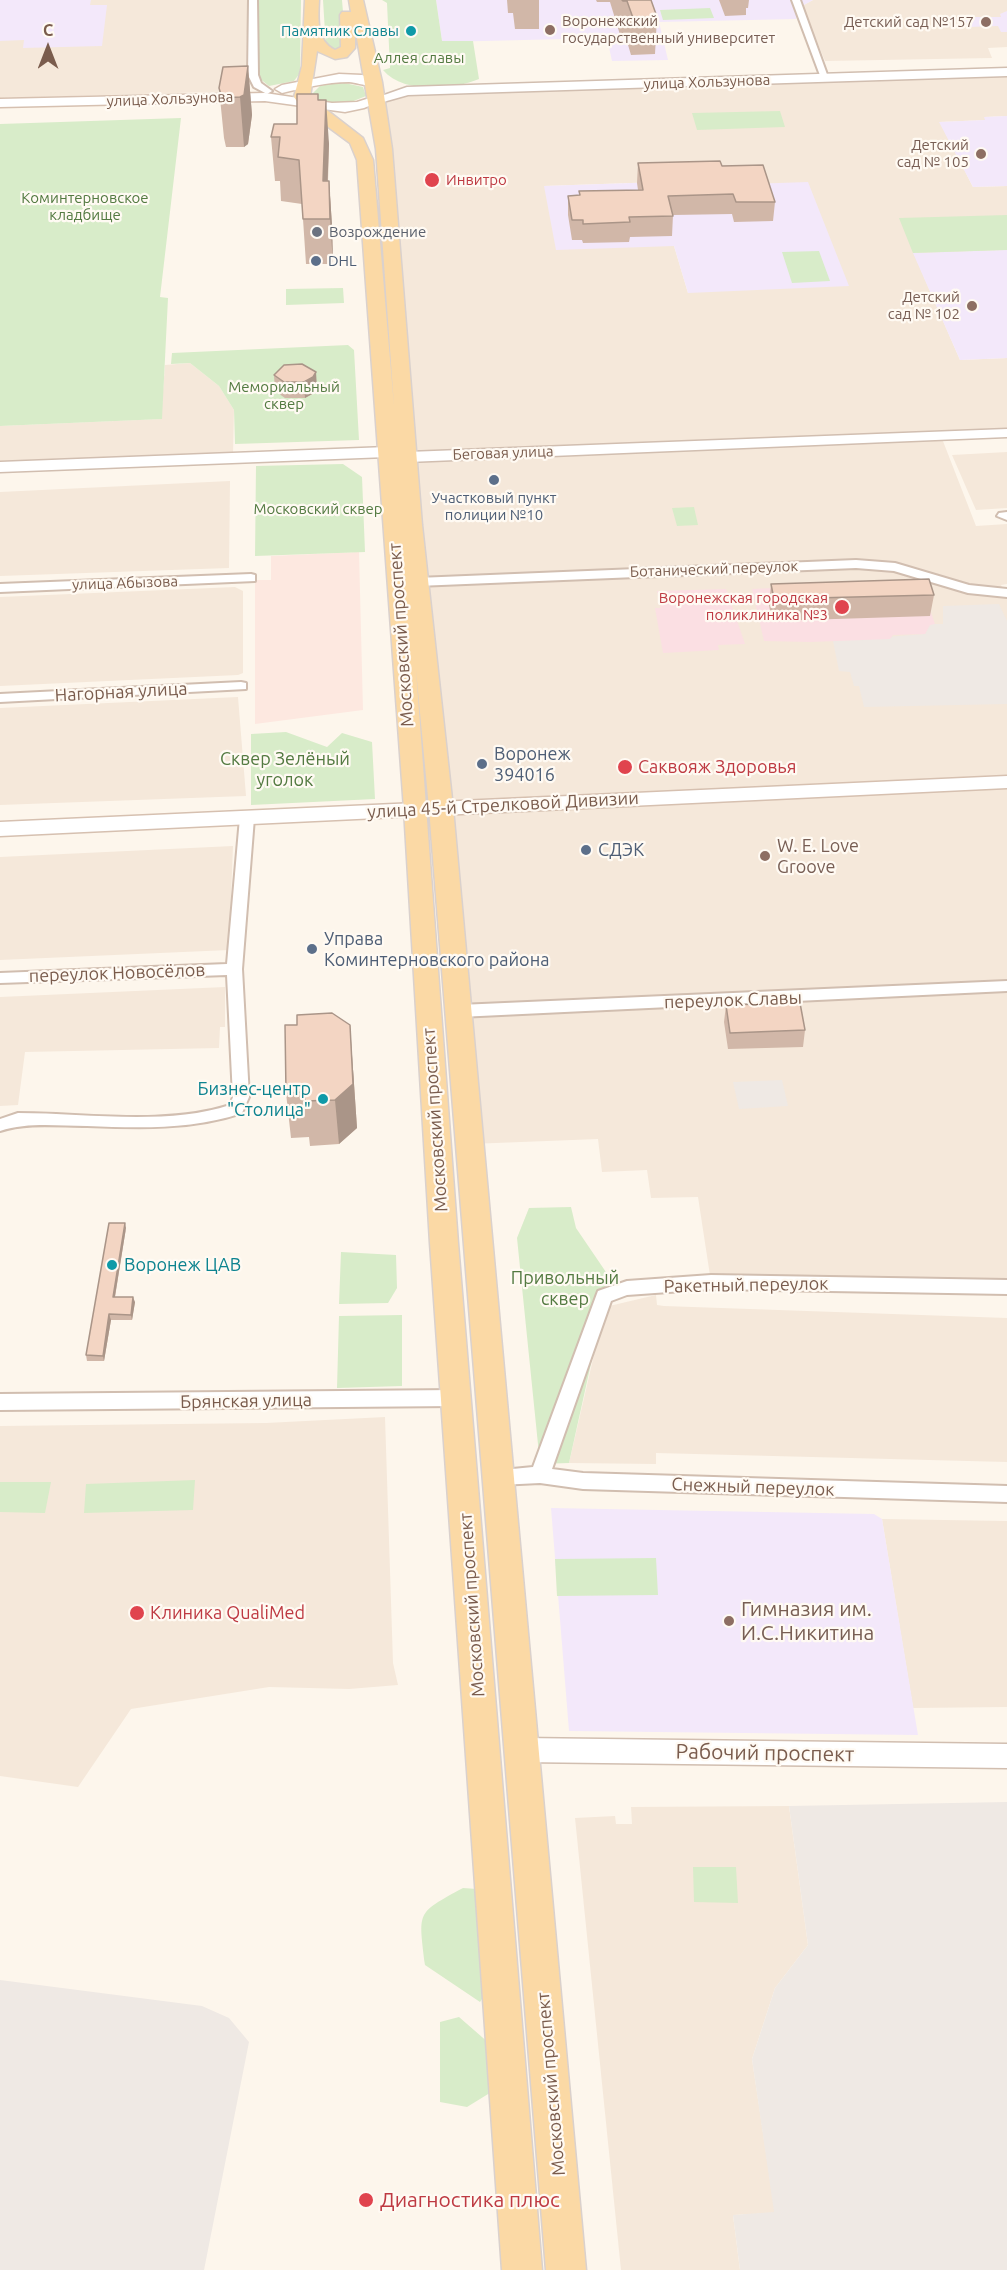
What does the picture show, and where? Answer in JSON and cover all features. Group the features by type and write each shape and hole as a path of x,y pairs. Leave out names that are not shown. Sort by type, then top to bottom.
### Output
{"main road":[{"path":"306,104 302,92 309,66 312,0"},
{"path":"311,27 325,52 346,52 348,48 346,0"},
{"name":"Московский проспект","path":"356,0 375,91 384,149 416,809 432,1071 522,2270"},
{"name":"улица Хользунова","path":"347,77 375,91 362,106 338,109 267,97 0,102 267,91 347,77"},
{"name":"Московский проспект","path":"306,104 357,141 365,160 398,454 417,582 441,808 459,1011 566,2270"},
{"name":"улица 45-й Стрелковой Дивизии","path":"0,830 1007,782"},
{"name":"Брянская улица","path":"456,1398 492,1396"}],"street":[{"path":"253,0 253,75 257,85 267,91"},
{"path":"796,0 826,78"},
{"name":"улица Хользунова","path":"375,91 1007,72"},
{"name":"Беговая улица","path":"0,467 1007,433"},
{"name":"Ботанический переулок","path":"417,582 856,564 894,567 968,588 1007,592"},
{"name":"улица Абызова","path":"0,588 251,578"},
{"name":"Нагорная улица","path":"0,698 241,686"},
{"path":"0,1125 18,1119 180,1119 223,1116 236,1109 240,1097 234,969 246,818"},
{"name":"переулок Новосёлов","path":"0,978 234,969"},
{"name":"переулок Славы","path":"459,1011 1007,986"},
{"name":"Ракетный переулок","path":"540,1474 604,1296 627,1288 711,1282 1007,1287"},
{"name":"Брянская улица","path":"0,1402 233,1402 456,1398"},
{"name":"Снежный переулок","path":"499,1477 540,1474 583,1482 1007,1494"},
{"name":"Рабочий проспект","path":"522,1750 1007,1756"}],"shaded area":[{"path":"0,0 248,0 245,91 0,98"},
{"path":"0,0 91,0 90,5 107,5 102,46 23,48 24,40 0,41"},
{"name":"Воронежский государственный университет","path":"436,0 813,0 802,6 796,19 659,22 668,60 612,61 607,38 442,42"},
{"path":"813,0 1007,0 1007,47 988,48 992,58 825,61 802,6"},
{"name":"Детский сад №157","path":"1007,11 1007,32 1001,32 998,26 968,27 963,17 1001,17 1000,14"},
{"path":"1007,72 1007,116 985,117 986,120 940,122 973,187 1007,186 1007,250 914,254 960,360 1007,358 1007,433 941,436 976,526 1007,524 1007,584 1001,585 1007,599 1007,1287 711,1282 698,1197 651,1198 647,1170 602,1172 598,1139 470,1144 376,100 391,94","holes":["718,180 720,185 808,183 688,293 674,246 544,186"]},
{"name":"Детский сад № 105","path":"1007,116 1007,186 973,187 939,122 985,120 984,117"},
{"path":"719,180 720,185 808,182 849,286 688,293 674,246 556,250 544,186"},
{"name":"Детский сад № 102","path":"1007,250 1007,358 960,360 913,253"},
{"path":"190,363 219,386 234,410 233,454 0,463 0,426 161,419 165,365"},
{"path":"1007,452 1007,508 976,510 952,455"},
{"path":"230,481 229,568 0,576 0,492"},
{"path":"359,552 363,710 255,724 255,580 271,580 271,556"},
{"name":"Воронежская городская поликлиника №3","path":"872,583 921,584 935,624 930,625 925,634 893,635 890,639 764,641 752,589"},
{"path":"235,587 243,591 243,673 0,686 0,597"},
{"name":"Воронежская городская поликлиника №3","path":"726,589 745,644 718,645 719,650 663,653 655,608 661,608 657,591"},
{"path":"999,604 1007,621 1007,704 864,707 859,686 854,686 850,672 839,671 833,641 925,634 930,624 943,624 943,606"},
{"path":"238,697 246,796 0,805 0,708"},
{"path":"233,846 229,950 0,960 0,857"},
{"path":"225,987 225,1027 220,1027 219,1048 25,1052 18,1105 0,1106 0,997"},
{"path":"782,1080 788,1106 739,1109 733,1082"},
{"path":"656,1295 657,1305 664,1306 1007,1318 1007,1462 656,1453 656,1464 569,1463 605,1307"},
{"path":"385,1417 393,1663 398,1685 349,1689 269,1687 131,1709 78,1787 0,1776 0,1426 266,1423"},
{"name":"Гимназия им. И.С.Никитина","path":"551,1508 874,1514 882,1519 918,1735 569,1731"},
{"path":"882,1519 1007,1521 1007,1707 913,1708"},
{"path":"1007,1802 1007,2270 740,2270 733,2215 774,2212 752,2059 775,1988 808,1945 789,1806"},
{"path":"789,1806 808,1945 775,1988 752,2059 775,2213 733,2215 740,2270 621,2270 575,1818 615,1816 616,1824 632,1824 631,1807"},
{"path":"0,1980 202,2006 229,2018 249,2042 204,2270 0,2270"}],"green space":[{"path":"258,0 301,0 300,73 294,81 269,86 259,78"},
{"path":"323,0 342,0 346,48 342,52 326,48"},
{"name":"Аллея славы","path":"382,0 436,0 442,41 473,41 479,79 456,86 429,88 403,83 392,78 383,70 390,68 387,3"},
{"path":"710,8 714,18 663,20 660,10"},
{"path":"340,82 363,87 366,96 346,104 319,102 312,94 320,86"},
{"path":"780,111 785,127 697,130 692,113"},
{"name":"Коминтерновское кладбище","path":"181,118 160,297 168,298 162,419 0,426 0,124"},
{"path":"1007,215 1007,250 913,253 899,218"},
{"path":"819,251 830,281 792,283 782,252"},
{"path":"343,288 344,303 286,305 286,289"},
{"name":"Мемориальный сквер","path":"348,345 354,350 359,440 235,444 234,410 219,386 190,363 171,364 172,353"},
{"name":"Московский сквер","path":"343,464 362,477 365,552 255,556 256,466"},
{"path":"694,507 698,525 677,526 672,508"},
{"name":"Сквер Зелёный уголок","path":"286,732 327,747 342,733 372,742 375,799 251,805 251,734"},
{"name":"Привольный сквер","path":"571,1207 576,1228 610,1278 569,1463 540,1464 517,1238 529,1208"},
{"path":"341,1252 396,1255 397,1288 388,1303 339,1304"},
{"path":"402,1315 402,1386 337,1388 339,1316"},
{"path":"195,1480 193,1510 84,1513 86,1484"},
{"path":"0,1482 51,1482 45,1513 0,1512"},
{"path":"656,1558 658,1595 557,1596 555,1559"},
{"path":"693,1867 736,1867 738,1903 694,1902"},
{"path":"463,1888 477,1889 484,1996 480,2002 425,1965 422,1934 424,1916 436,1903"},
{"path":"459,2017 490,2044 493,2091 467,2107 440,2102 440,2022"}],"building":[{"path":"622,0 651,0 657,17 633,18 627,1"},
{"path":"248,66 244,95 222,98 219,88 223,67"},
{"path":"297,94 318,94 318,100 326,100 323,181 329,181 330,219 303,219 299,160 278,157 280,137 271,137 274,124 297,124"},
{"path":"720,161 722,166 763,165 775,202 736,202 733,194 668,196 673,216 629,217 630,222 583,224 583,220 572,220 568,196 580,195 579,191 643,190 638,163"},
{"path":"302,364 316,372 313,377 304,382 284,382 274,375 284,365"},
{"path":"929,579 934,595 774,599 771,584"},
{"path":"800,1003 805,1030 730,1033 726,1005"},
{"path":"332,1013 350,1025 353,1084 335,1100 305,1101 305,1092 286,1093 285,1025 297,1025 297,1015"},
{"name":"Воронеж ЦАВ","path":"109,1223 125,1223 113,1297 133,1297 131,1315 109,1314 103,1356 86,1355"}],"place":[{"name":"Детский сад №157","path":"986,22"},
{"name":"Воронежский государственный университет","path":"550,30"},
{"name":"Памятник Славы","path":"411,31"},
{"name":"Детский сад № 105","path":"981,154"},
{"name":"Инвитро","path":"432,180"},
{"name":"Возрождение","path":"317,232"},
{"name":"DHL","path":"316,261"},
{"name":"Детский сад № 102","path":"972,306"},
{"name":"Участковый пункт полиции №10","path":"494,480"},
{"name":"Воронежская городская поликлиника №3","path":"842,607"},
{"name":"Воронеж 394016","path":"482,764"},
{"name":"Саквояж Здоровья","path":"625,767"},
{"name":"СДЭК","path":"586,850"},
{"name":"W. E. Love Groove","path":"765,856"},
{"name":"Управа Коминтерновского района","path":"312,949"},
{"name":"Бизнес-центр \"Столица\"","path":"323,1099"},
{"name":"Воронеж ЦАВ","path":"112,1265"},
{"name":"Клиника QualiMed","path":"137,1613"},
{"name":"Гимназия им. И.С.Никитина","path":"729,1621"},
{"name":"Диагностика плюс","path":"366,2200"}]}
